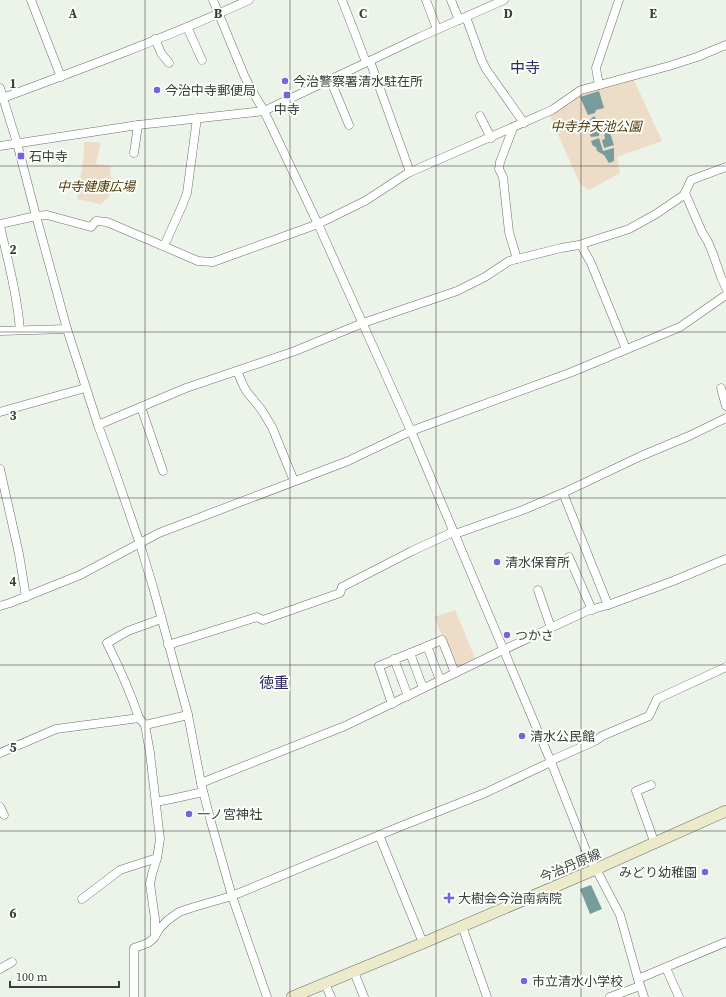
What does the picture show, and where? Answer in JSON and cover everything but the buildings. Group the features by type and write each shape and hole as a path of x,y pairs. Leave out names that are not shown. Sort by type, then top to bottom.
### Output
{"main road":[{"name":"今治丹原線","path":"292,997 596,869 726,811"}],"street":[{"path":"31,0 61,77"},
{"path":"213,0 244,75 264,111 318,224 411,431 551,762 589,858 620,915 644,997"},
{"path":"2,99 187,27 248,0"},
{"path":"342,0 368,62 410,172"},
{"path":"426,0 438,29"},
{"path":"451,0 462,18 486,69 524,123"},
{"path":"0,146 138,125 264,111 438,29 504,0"},
{"path":"599,85 596,68 619,0"},
{"path":"187,27 202,60"},
{"path":"155,39 161,53 169,63"},
{"path":"20,330 14,282 0,225 36,216 47,215 92,227 96,221 108,222 198,261 213,262 318,224 365,201 410,172 491,138 552,110 581,90 669,66 697,57 726,45"},
{"path":"330,79 349,125"},
{"path":"0,88 2,99 17,143 67,329 98,425 140,544 188,715 201,783 211,822 232,896 267,997"},
{"path":"480,116 491,138"},
{"path":"164,246 187,194 197,118"},
{"path":"134,153 138,125"},
{"path":"513,128 500,162 499,169 503,178 509,232 517,259"},
{"path":"98,425 186,388 295,351 363,323 457,291 485,277 509,261 561,248 581,245 629,229 656,214 684,195 691,180 726,167"},
{"path":"685,193 702,232 711,248 726,288"},
{"path":"581,245 591,263 626,349"},
{"path":"0,606 80,575 159,533 348,461 411,431 572,372 680,326 726,295"},
{"path":"0,331 67,329"},
{"path":"237,371 246,392 261,409 272,427 294,481"},
{"path":"0,412 86,388"},
{"path":"721,388 726,406"},
{"path":"141,407 163,470"},
{"path":"168,644 257,617 263,620 340,592 342,587 412,551 454,533 523,510 726,418"},
{"path":"0,469 19,554 26,597"},
{"path":"563,493 608,605"},
{"path":"569,557 592,610"},
{"path":"201,783 345,726 503,650 592,610 674,581 726,559"},
{"path":"538,590 552,628"},
{"path":"155,936 150,884 160,839 150,753 145,725 139,718 132,696 107,643 128,631 161,619"},
{"path":"392,704 379,666 442,640 455,673"},
{"path":"426,646 440,680"},
{"path":"410,653 424,688"},
{"path":"394,659 408,696"},
{"path":"134,997 134,948 148,943 168,920 179,912 232,896 485,793 595,741 602,736 649,716 657,699 726,667"},
{"path":"145,725 188,715"},
{"path":"0,753 56,729 139,718"},
{"path":"651,785 636,791 654,844"},
{"path":"156,802 203,792"},
{"path":"380,835 423,943"},
{"path":"82,899 120,870 157,858"},
{"path":"462,926 487,997"},
{"path":"610,997 666,968 726,942"},
{"path":"0,969 12,962"},
{"path":"666,968 679,997"},
{"path":"354,972 364,997"},
{"path":"325,984 331,997"}],"green space":[{"name":"中寺弁天池公園","path":"633,78 662,141 617,157 620,173 589,190 580,184 549,114 581,92"},
{"name":"中寺健康広場","path":"84,142 101,142 96,164 111,166 110,175 113,183 112,192 104,202 100,204 77,199 84,155"},
{"path":"455,610 475,658 459,667 455,665 434,617"}],"water":[{"path":"599,91 604,108 596,110 595,113 588,115 580,97"},
{"path":"594,116 596,120 591,121 592,126 597,125 597,122 601,125 605,123 614,145 604,148 602,140 605,139 604,133 599,134 599,136 591,137 585,125"},
{"path":"599,138 603,151 614,148 614,161 609,163 604,155 597,151 596,147 593,146 591,141"},
{"path":"591,885 602,909 590,914 580,889"}],"place":[{"name":"今治警察署清水駐在所","path":"285,81"},
{"name":"今治中寺郵便局","path":"157,90"},
{"name":"中寺","path":"287,95"},
{"name":"石中寺","path":"21,156"},
{"name":"清水保育所","path":"497,562"},
{"name":"つかさ","path":"507,635"},
{"name":"清水公民館","path":"522,736"},
{"name":"一ノ宮神社","path":"189,814"},
{"name":"みどり幼稚園","path":"705,872"},
{"name":"大樹会今治南病院","path":"449,898"},
{"name":"市立清水小学校","path":"524,981"}],"district":[{"name":"中寺","path":"525,68"},
{"name":"徳重","path":"274,683"}]}
